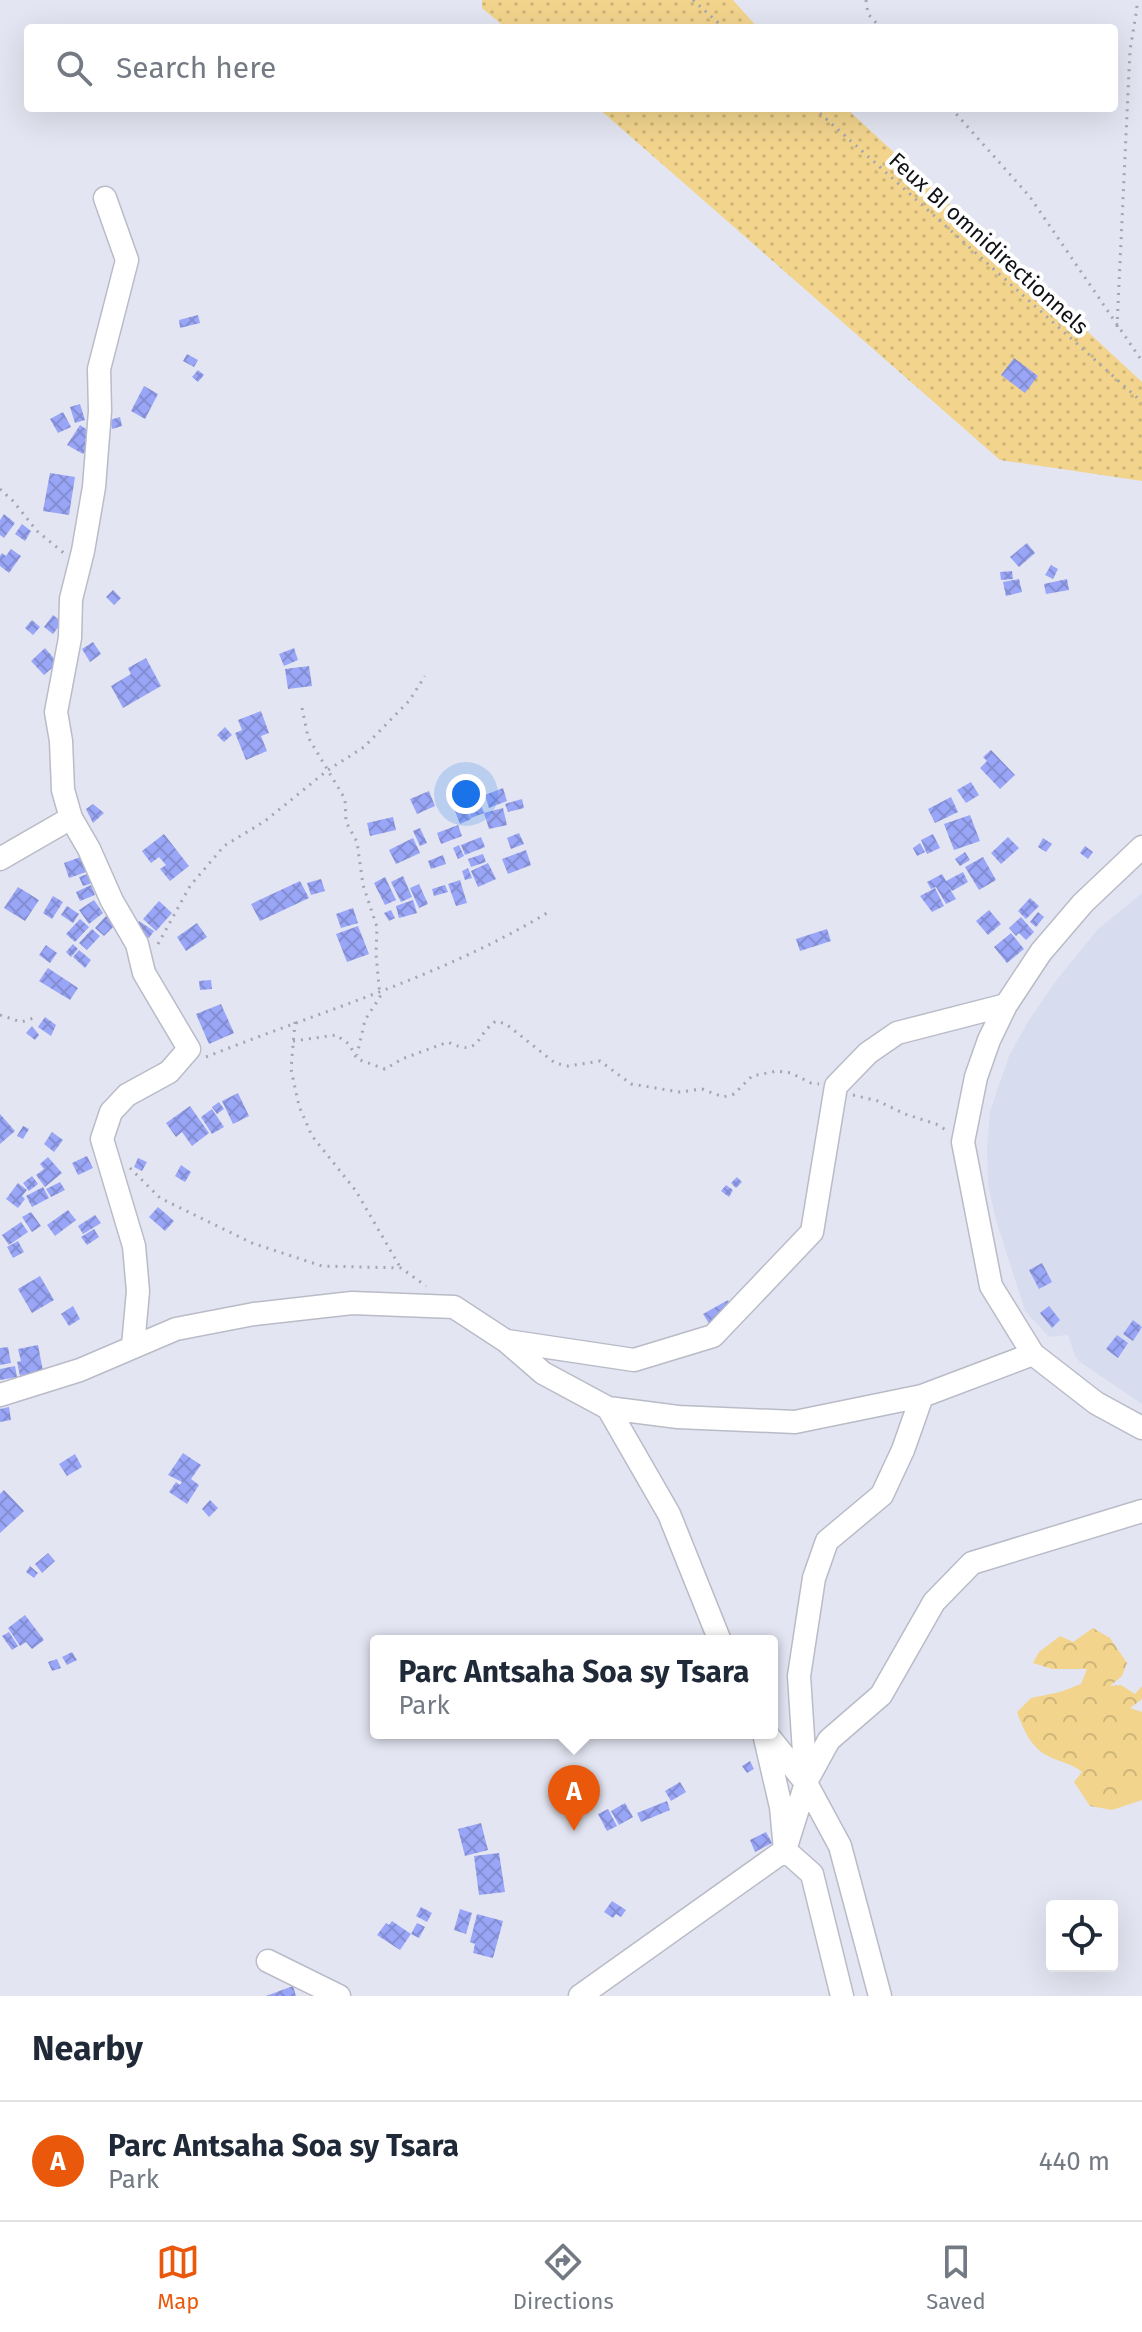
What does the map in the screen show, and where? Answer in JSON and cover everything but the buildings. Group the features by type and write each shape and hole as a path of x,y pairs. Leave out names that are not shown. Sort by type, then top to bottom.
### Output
{"street":[{"path":"105,198 127,260 99,369 100,411 94,487 71,599 70,638 56,712 63,790 71,818 137,944 144,973 189,1049 169,1072 127,1095 111,1112 102,1139 134,1246 138,1291 133,1346"},
{"path":"0,859 71,818"},
{"path":"1142,847 1083,903 1041,952 1006,1005 976,1077 963,1142 991,1286 1033,1354 1096,1403 1142,1428"},
{"path":"506,1341 634,1360 713,1336 812,1232 836,1086 868,1053 897,1033 1006,1005"},
{"path":"0,1395 80,1370 176,1329 254,1314 352,1303 454,1307 506,1341 543,1373 608,1408 678,1417 795,1422 922,1396 1033,1354"},
{"path":"806,1783 799,1676 814,1578 827,1541 882,1495 903,1450 922,1396"},
{"path":"608,1408 669,1514 718,1635"},
{"path":"580,1996 785,1850 806,1783 829,1740 881,1695 934,1602 972,1563 1142,1511"},
{"path":"766,1739 781,1807 785,1850 812,1874 842,1996"},
{"path":"770,1739 806,1783 840,1846 880,1996"},
{"path":"268,1961 339,1996"}],"path":[{"path":"693,0 720,24"},
{"path":"866,0 868,14 877,24"},
{"path":"1117,327 1130,50 1136,0"},
{"name":"Feux BI omnidirectionnels","path":"818,112 1142,402"},
{"path":"955,112 1030,197 1142,361"},
{"path":"0,489 37,531 69,557 83,551"},
{"path":"144,973 190,886 224,846 265,821 328,770 364,747 409,701 425,676"},
{"path":"302,708 308,737 345,799 346,822 357,842 363,885 377,927 380,994 365,1020 357,1059"},
{"path":"197,1061 295,1022 380,994 509,935 547,913"},
{"path":"0,1015 21,1022 34,1018"},
{"path":"293,1041 336,1035 349,1044 357,1059 385,1069 402,1059 448,1042 462,1049 471,1048 480,1041 487,1027 496,1021 506,1024 555,1063 568,1066 600,1061 631,1084 680,1092 702,1089 723,1097 734,1094 757,1074 777,1071 791,1073 811,1083 836,1086 850,1095 878,1101 936,1124 963,1142"},
{"path":"295,1022 291,1069 299,1106 312,1136 356,1191 401,1268 454,1307"},
{"path":"113,1171 120,1165 127,1165 160,1198 252,1243 322,1266 401,1268"}],"shaded area":[{"path":"1142,893 1142,1404 1080,1362 1068,1335 1049,1337 1025,1311 996,1220 988,1185 987,1146 990,1111 1009,1056 1027,1023 1098,929"}],"green space":[{"path":"482,0 733,0 754,24 501,24 482,8"},
{"path":"603,112 850,112 1142,382 1142,481 1000,460"},
{"path":"1093,1628 1110,1638 1127,1663 1122,1676 1110,1686 1121,1685 1135,1694 1142,1686 1142,1699 1130,1708 1142,1712 1142,1800 1112,1810 1090,1806 1074,1782 1082,1772 1040,1751 1028,1736 1017,1712 1031,1698 1081,1684 1087,1669 1052,1669 1033,1663 1039,1652 1060,1636 1073,1642"}],"place":[{"name":"Parc Antsaha Soa sy Tsara","path":"574,1831"}]}
